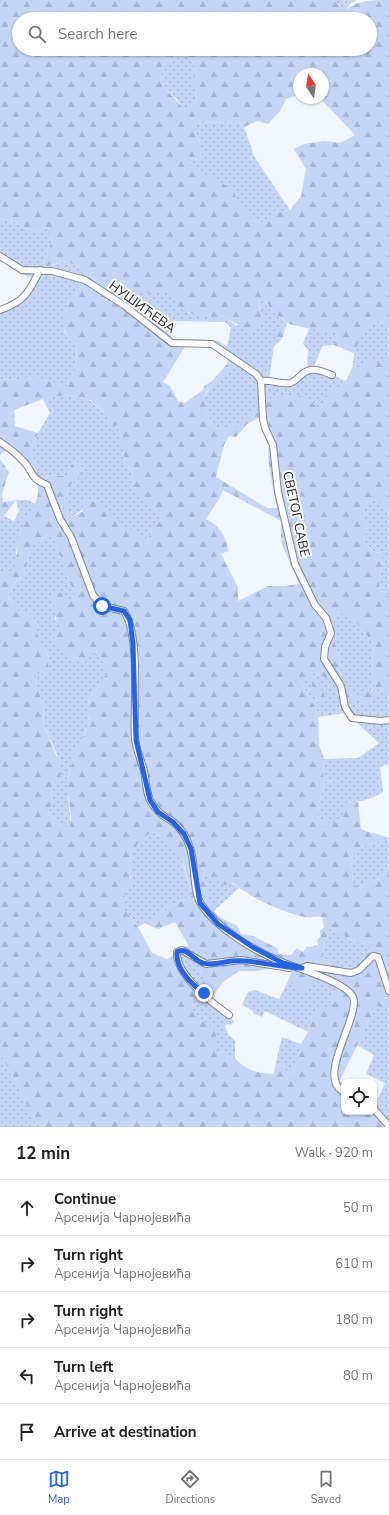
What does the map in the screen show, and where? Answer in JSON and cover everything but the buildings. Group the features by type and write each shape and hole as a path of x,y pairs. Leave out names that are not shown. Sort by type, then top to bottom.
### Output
{"street":[{"name":"НУШИЋЕВА","path":"0,256 22,270 52,271 85,280 125,306 172,342 212,344 256,374 261,381"},
{"path":"0,310 13,306 24,298 40,270"},
{"path":"261,381 267,380 289,384 296,381 306,371 314,369 332,375"},
{"name":"СВЕТОГ САВЕ","path":"261,381 263,419 265,428 273,444 278,492 295,564 315,605 326,618 331,634 325,647 324,659 341,686 345,707 352,718 381,722 389,720"},
{"path":"0,442 26,464 31,475 36,480 47,485 60,519 72,537 93,595 102,606 124,611 130,620 133,644 136,740 150,800 158,812 173,822 184,834 191,849 200,903 218,924 254,948 283,963 302,968 347,990 353,997 354,1009 342,1037 333,1078 338,1089 341,1090"},
{"path":"229,1015 189,980 178,960 177,952 182,950 206,964 242,960 288,968 302,968 307,966 352,974 359,970 372,956 378,957 389,991"},
{"path":"377,1112 389,1126"}],"green space":[{"path":"0,0 333,0 346,10 360,2 389,0 389,323 376,322 359,334 357,349 353,353 334,345 339,332 315,330 289,324 283,318 275,315 268,303 262,299 258,301 263,321 252,333 225,318 206,317 193,314 181,308 173,298 171,292 129,294 112,290 172,339 197,339 197,346 185,347 163,382 170,386 178,401 185,403 203,390 204,386 213,380 227,364 228,347 242,361 253,362 254,368 249,372 238,364 222,375 211,386 204,397 206,409 214,429 241,424 251,417 251,412 259,413 261,383 269,398 274,400 291,395 300,396 308,399 321,409 326,395 346,381 353,366 357,370 366,369 364,360 372,356 376,363 389,362 389,511 375,499 360,509 367,524 364,542 375,553 389,551 382,557 379,588 389,597 389,691 380,687 370,702 364,705 359,699 351,699 346,713 343,709 346,691 353,690 361,698 365,691 372,691 376,684 373,682 371,669 374,645 347,610 335,618 331,627 341,666 342,682 310,672 324,693 325,704 317,702 309,676 300,681 314,705 318,717 319,745 324,759 323,778 344,781 324,782 318,811 319,822 322,827 325,820 336,823 343,817 343,803 358,802 361,829 389,838 364,846 351,861 353,883 359,888 371,881 381,879 389,866 389,996 385,998 389,1005 383,1009 377,1005 340,1080 341,1115 377,1115 377,1106 389,1116 389,1127 44,1127 36,1122 0,1053 0,573 11,573 14,568 17,557 19,536 23,525 35,505 38,488 24,457 6,451 0,455 0,380 39,378 67,387 75,369 77,349 64,329 62,319 70,297 75,296 80,276 87,271 66,261 44,267 43,264 52,240 48,227 34,232 15,222 0,219","holes":["179,57 189,57 195,66 193,78 197,101 184,110 165,89 162,78 166,62","293,68 329,68 329,104 326,104 355,135 340,143 324,141 304,144 294,149 306,169 301,196 290,210 278,212 267,218 266,223 252,221 229,187 188,165 202,155 200,143 191,123 239,122 244,127 258,121 268,124 280,111 286,99 293,97","65,395 90,400 108,415 108,420 112,426 119,425 125,464 132,471 136,491 163,516 147,539 113,520 96,500 82,502 83,511 69,519 66,504 66,493 71,484 83,473 80,462 71,465 68,476 40,475 31,452 38,433 15,426 14,410 43,399","260,417 269,445 268,456 270,473 277,508 267,508 216,477 224,445 229,436 236,437 247,424","223,490 281,521 281,542 299,584 268,586 238,601 238,587 221,554 228,551 226,541 222,532 206,519","47,535 52,535 57,544 58,553 65,562 66,574 75,593 70,602 61,593 55,592 51,596 56,619 62,627 53,639 74,662 92,656 96,651 108,673 101,680 99,687 90,697 87,707 90,718 85,734 74,753 67,785 71,816 70,827 55,823 48,811 53,802 51,788 60,783 61,768 43,722 44,707 37,686 36,672 47,676 53,671 48,666 49,658 36,632 38,625 29,613 19,612 8,598 14,584 25,573 30,549 35,543 42,541","151,832 167,842 182,860 192,896 169,906 167,910 144,923 158,929 175,922 191,950 203,966 200,967 204,977 200,989 190,982 180,982 180,979 185,976 181,970 178,971 169,958 167,959 152,953 138,927 124,909 124,893 132,886 129,871 133,863 132,856 138,842","206,870 211,877 224,885 233,883 257,899 276,908 306,917 322,917 324,927 320,931 321,936 317,940 318,945 312,947 307,946 303,952 297,948 291,955 279,954 277,948 253,936 241,934 237,925 220,917 211,906 208,900 203,875","334,927 347,938 373,947 356,967 345,968 337,966 321,955 328,936 328,930","295,964 288,981 306,993 315,973 339,984 327,1009 318,1006 312,1015 308,1032 301,1044 298,1061 292,1073 286,1072 283,1065 275,1066 274,1074 258,1072 243,1066 235,1058 228,1058 226,1053 216,1052 216,1031 190,1010 198,991 204,996 204,1000 208,1002 223,982 239,971 257,971"]},
{"path":"333,0 357,0 351,3 346,10"},
{"path":"179,57 189,57 195,66 193,78 197,101 184,110 177,99 164,88 160,75 166,62"},
{"path":"239,122 244,127 254,156 290,210 278,212 266,223 252,221 239,205 223,190 206,176 188,165 202,155 200,143 191,123"},
{"path":"0,219 15,222 34,232 48,227 52,240 43,264 44,267 24,267 34,272 34,278 20,274 0,260"},
{"path":"66,261 87,271 80,276 47,267"},
{"path":"41,271 80,281 64,331 77,349 75,369 67,387 39,378 0,380 0,312 10,309"},
{"path":"111,290 171,292 173,298 189,313 212,318 226,318 237,326 261,310 258,301 262,299 268,303 273,312 287,323 285,330 281,327 276,328 276,337 282,339 274,346 269,379 286,381 294,379 307,368 308,350 303,344 309,328 339,332 334,345 322,346 314,367 346,381 334,390 325,401 321,409 316,407 308,399 274,400 268,398 261,384 259,414 241,424 214,429 204,402 207,393 219,377 228,369 236,365 247,363 232,354 228,348 227,358 220,352 213,349 197,346 197,339 219,341 227,347 231,327 225,322 172,321 171,337 161,331"},
{"path":"376,322 389,323 389,362 376,363 366,369 357,370 353,366 358,334"},
{"path":"281,327 285,330 282,339 276,337 276,328"},
{"path":"65,395 89,400 119,424 125,464 132,471 136,491 163,516 146,540 112,520 96,500 69,519 66,504 66,493 71,484 83,473 80,462 71,465 68,476 40,475 31,452 38,433 50,413 43,399"},
{"path":"0,459 9,472 2,494 3,502 16,500 4,516 1,516 0,520"},
{"path":"375,499 389,511 389,597 379,588 382,557 388,551 375,553 364,542 367,524 359,509"},
{"path":"16,500 27,500 36,504 20,532 16,553 18,557 17,565 12,573 0,573 0,520 2,515 14,521 19,511"},
{"path":"47,535 52,535 57,544 58,553 65,562 66,574 75,593 70,602 55,604 55,619 99,654 109,673 90,697 88,703 89,721 71,767 68,790 70,827 55,823 48,811 53,802 51,788 57,755 43,722 44,707 37,686 36,672 48,666 49,657 35,632 38,625 29,613 19,613 8,597 14,584 25,573 30,549 35,543 42,541"},
{"path":"347,610 374,645 371,669 376,684 366,695 380,687 389,691 389,764 380,767 383,792 364,800 344,803 343,817 336,823 322,828 319,822 318,811 324,782 341,781 323,778 324,759 358,758 379,743 346,713 318,717 314,705 300,681 309,676 317,702 325,702 310,672 328,677 341,666 331,627 335,618"},
{"path":"151,832 168,842 181,857 192,896 169,906 167,910 138,927 124,909 124,893 131,877 129,871 134,848 141,838"},
{"path":"389,839 389,866 381,879 371,881 359,888 353,883 351,861 364,846"},
{"path":"206,870 214,877 239,888 214,911 209,906 203,875"},
{"path":"334,927 347,938 373,947 357,967 346,968 337,966 321,955 328,936 328,930"},
{"path":"189,945 191,953 204,965 200,971 205,975 205,980 200,989 180,982 179,979 185,977 178,971 169,958"},
{"path":"315,972 340,984 327,1009 312,1015 308,1032 265,1011 262,1017 253,1013 253,1011 242,1005 248,992 255,990 279,999 288,981 306,992"},
{"path":"198,990 219,1012 232,1018 234,1022 231,1025 227,1024 225,1026 228,1034 235,1041 235,1058 228,1058 226,1053 215,1052 190,1010"},
{"path":"389,996 389,1116 377,1107 377,1101 385,1083 366,1074 374,1055 357,1045 377,1005"},
{"path":"282,1037 301,1044 298,1061 292,1073 286,1072 283,1065 275,1066"},
{"path":"0,1053 36,1122 44,1127 0,1127"}],"route":[{"path":"102,606 124,611 130,620 133,644 136,740 150,800 158,812 173,822 184,834 191,849 200,903 218,924 254,948 283,963 302,968 288,968 242,960 206,964 202,963 185,951 182,950 177,952 176,956 189,980 204,993"}]}
